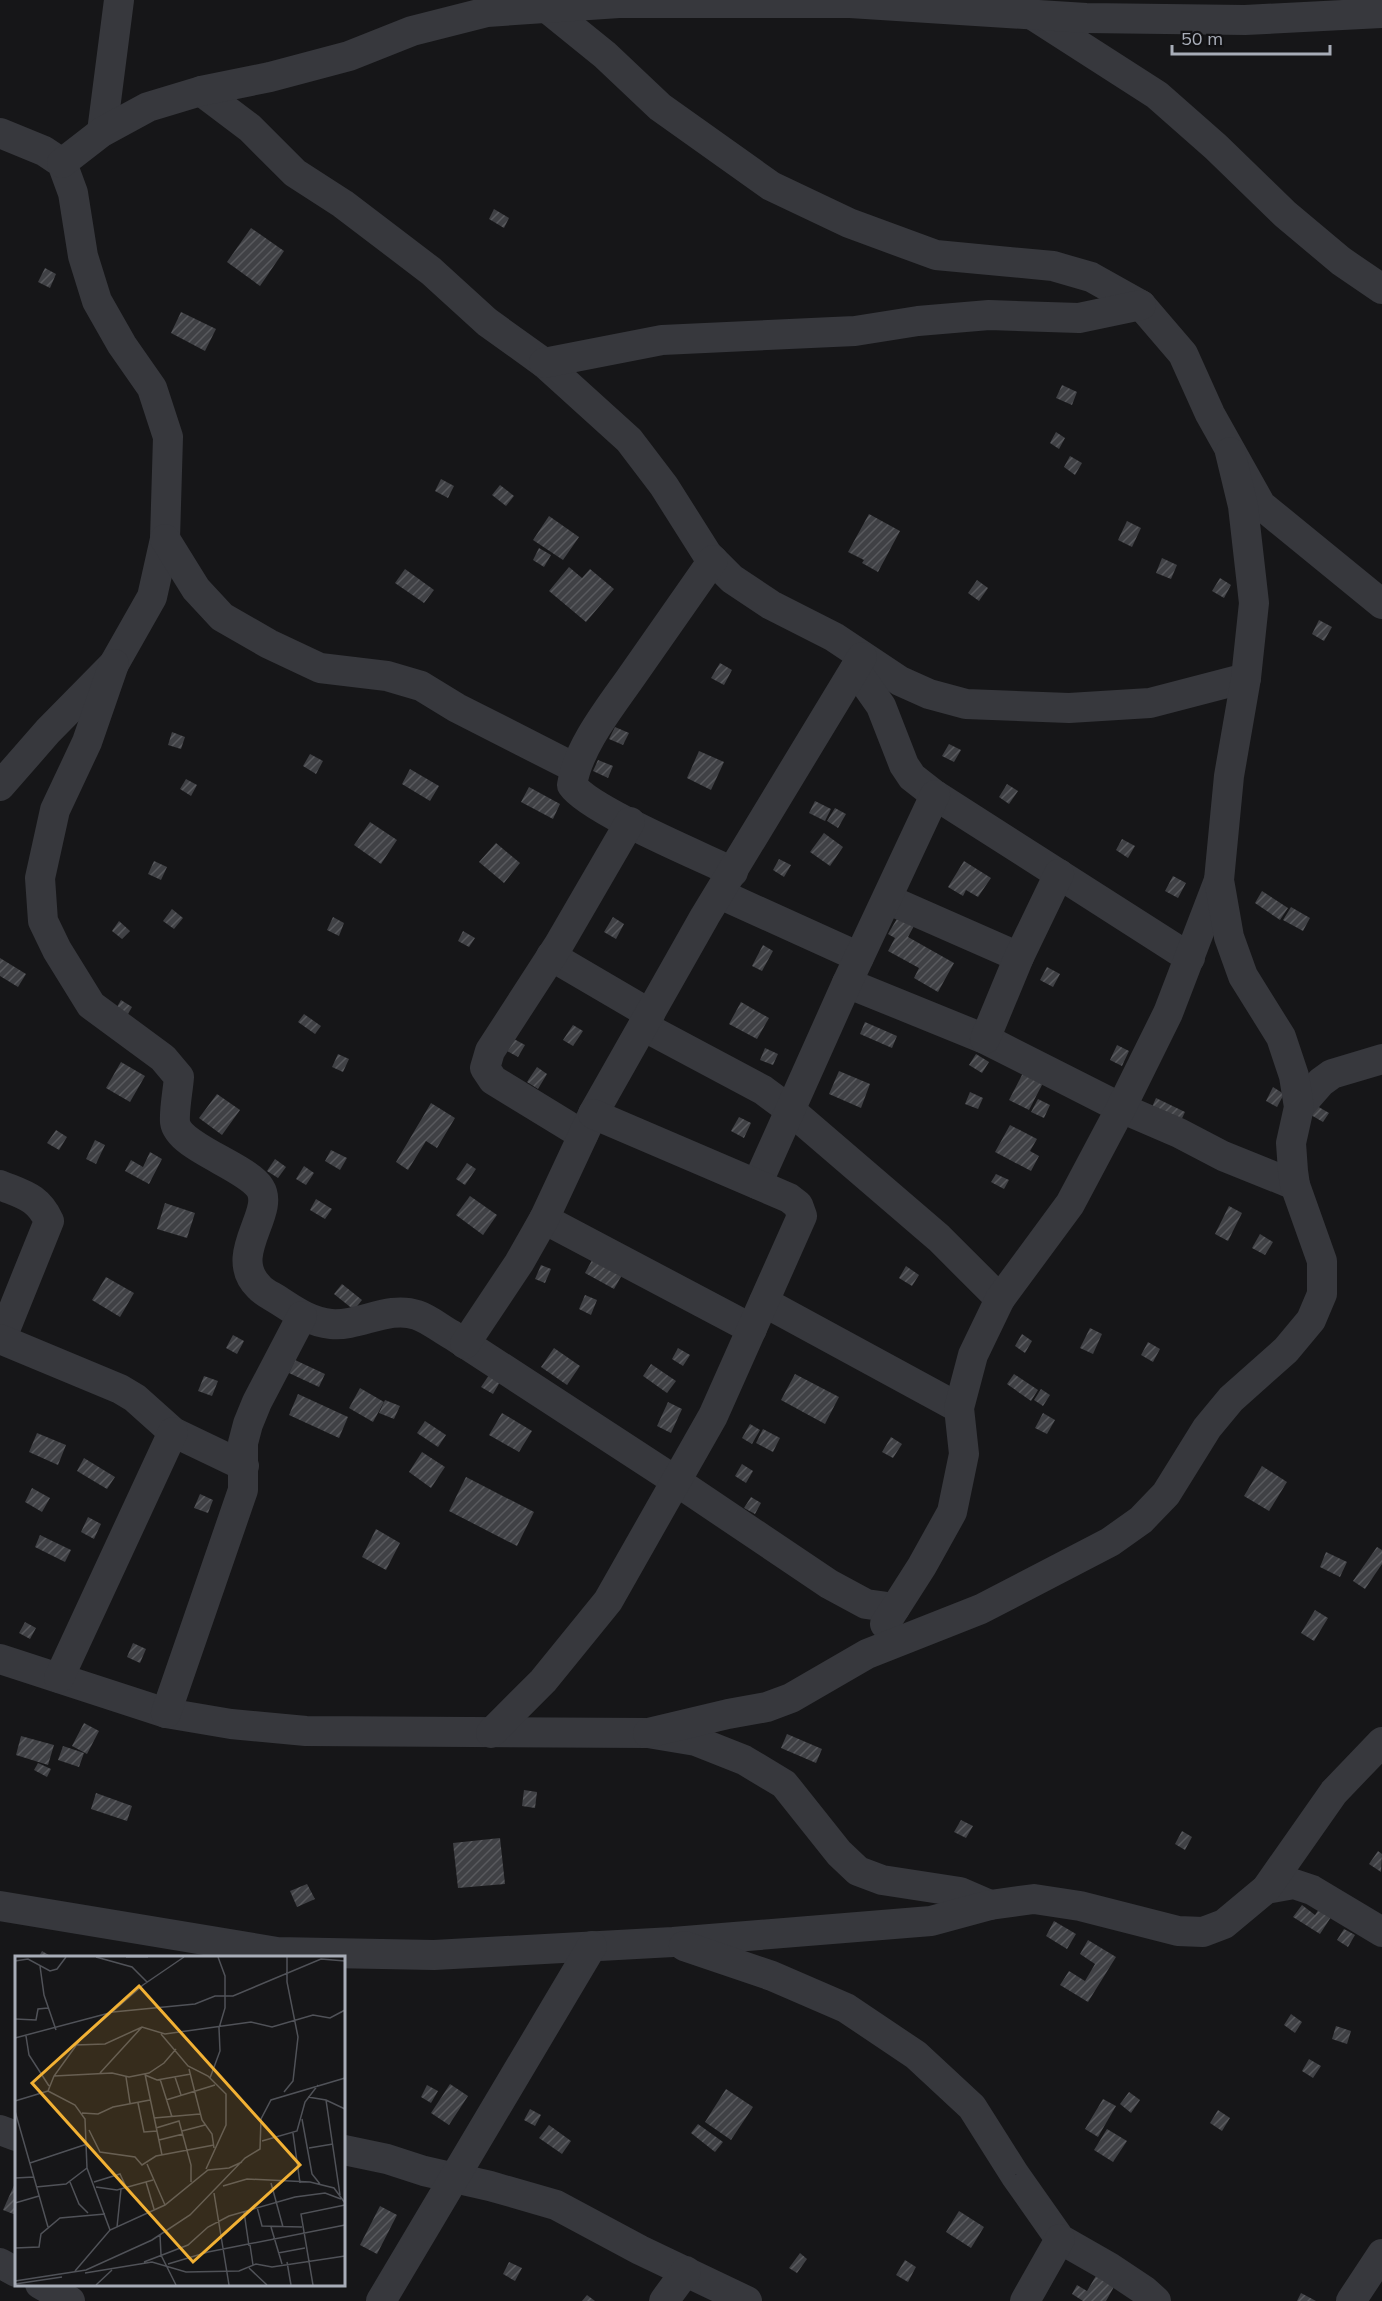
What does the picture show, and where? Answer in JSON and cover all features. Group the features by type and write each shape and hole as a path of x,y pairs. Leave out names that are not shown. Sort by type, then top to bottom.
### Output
{"street":[{"path":"102,132 119,0"},
{"path":"1002,0 1032,15 1157,95 1216,147 1285,214 1341,261 1382,289"},
{"path":"62,163 102,132 148,106 349,56 412,31 487,12 620,3 850,3 1086,18 1245,20 1382,13"},
{"path":"547,8 605,55 660,107 771,186 849,223 936,255 1053,266 1091,277 1141,305 1183,354 1210,414 1262,505 1382,604"},
{"path":"201,91 250,128 295,172 343,204 423,264 487,322 544,363 629,440 664,486 707,554 732,579 771,605 834,637 858,663 881,706 904,765 912,777 935,795 1190,958"},
{"path":"0,133 44,151 62,163 73,193 83,256 97,301 122,345 152,388 168,436 165,539 152,597 114,664 87,742 55,810 40,878 43,921 57,950 91,1005 163,1058 179,1077 175,1123 183,1136 249,1178 261,1189 264,1204 249,1244 248,1270 258,1287 302,1316 334,1324 392,1313 416,1314 676,1481 829,1584 866,1604 895,1608"},
{"path":"544,363 662,340 855,331 918,321 989,315 1079,318 1141,305"},
{"path":"867,1653 952,1512 964,1454 959,1408 974,1355 1000,1299 1070,1204 1121,1108 1168,1013 1219,880 1229,776 1246,678 1254,603 1243,506 1230,452"},
{"path":"165,539 196,589 222,616 269,644 320,668 387,676 422,686 457,708 575,768"},
{"path":"713,560 616,699 575,768 572,785 578,793 630,822 726,883 853,970 1121,1108 1179,1133 1223,1156 1295,1185"},
{"path":"858,663 929,694 966,704 1069,708 1150,703 1246,678"},
{"path":"465,1344 519,1263 544,1219 588,1124 726,883 858,663"},
{"path":"0,785 114,664"},
{"path":"757,1185 853,970 935,795"},
{"path":"491,1733 543,1681 608,1601 713,1416 802,1216 798,1204 789,1198 588,1124 493,1080 485,1068 489,1051 551,956 630,822"},
{"path":"985,1039 1019,957 1059,874"},
{"path":"648,1733 767,1707 791,1698 867,1653 981,1609 1110,1542 1141,1520 1166,1494 1207,1428 1232,1399 1286,1350 1311,1320 1322,1294 1322,1261 1295,1185 1291,1143 1299,1107 1294,1076 1281,1037 1243,976 1229,937 1219,880"},
{"path":"887,899 1019,957"},
{"path":"551,956 647,1020 763,1090 790,1110 939,1238 1000,1299"},
{"path":"1299,1107 1321,1082 1332,1074 1382,1059"},
{"path":"0,1185 42,1206 49,1221 0,1340 120,1389 135,1398 173,1432 244,1466"},
{"path":"544,1219 959,1408"},
{"path":"166,1713 243,1490 243,1443 248,1424 302,1316"},
{"path":"59,1678 173,1432"},
{"path":"0,1659 166,1713 231,1724 306,1731 648,1733 696,1741 744,1760 784,1784 839,1853 858,1871 882,1880 960,1892 990,1905"},
{"path":"0,1906 277,1952 434,1955 673,1942 931,1921 990,1905 1034,1899 1080,1906 1178,1931 1203,1932 1224,1924 1266,1889 1334,1792 1382,1742"},
{"path":"1266,1889 1294,1884 1312,1890 1382,1932"},
{"path":"673,1942 772,1976 846,2008 916,2055 972,2108 1060,2239 1110,2267 1156,2301"},
{"path":"381,2301 592,1946"},
{"path":"0,2130 15,2136"},
{"path":"345,2150 387,2159 423,2172 490,2186 556,2205 631,2246 747,2301"},
{"path":"1025,2301 1060,2239"},
{"path":"1351,2301 1382,2254"},
{"path":"0,2263 15,2271"},
{"path":"664,2301 686,2271"},
{"path":"44,2286 70,2301"}],"building":[{"path":"494,209 509,218 504,228 489,219"},
{"path":"251,228 284,251 260,286 227,262"},
{"path":"45,268 56,274 50,288 38,282"},
{"path":"181,312 216,329 205,351 171,333"},
{"path":"1062,385 1077,392 1072,405 1056,398"},
{"path":"1056,432 1065,438 1059,449 1050,443"},
{"path":"1070,456 1082,463 1075,475 1064,467"},
{"path":"441,479 454,486 448,498 435,491"},
{"path":"500,485 514,496 506,506 492,495"},
{"path":"869,514 900,531 878,572 862,563 864,560 848,552"},
{"path":"549,516 579,537 563,560 533,540"},
{"path":"1127,521 1141,528 1132,547 1118,540"},
{"path":"539,548 551,555 544,567 533,560"},
{"path":"1162,558 1177,565 1171,579 1156,573"},
{"path":"569,567 582,578 590,569 614,589 586,622 549,591"},
{"path":"405,569 434,590 424,603 395,583"},
{"path":"1220,578 1231,585 1224,598 1212,591"},
{"path":"977,580 988,588 979,601 968,593"},
{"path":"1319,620 1332,627 1324,641 1312,634"},
{"path":"720,663 732,670 724,685 711,678"},
{"path":"615,727 629,733 623,745 609,739"},
{"path":"172,732 185,737 181,749 168,745"},
{"path":"949,744 961,750 954,762 942,756"},
{"path":"699,751 724,762 711,790 687,778"},
{"path":"310,754 323,761 316,774 303,766"},
{"path":"598,760 613,766 608,778 593,771"},
{"path":"410,769 439,786 430,801 402,784"},
{"path":"186,779 197,785 191,796 180,789"},
{"path":"1007,784 1018,791 1009,804 999,797"},
{"path":"529,787 560,804 553,819 521,802"},
{"path":"815,801 831,809 825,821 809,813"},
{"path":"835,808 846,814 838,828 827,821"},
{"path":"370,822 397,840 381,864 354,845"},
{"path":"824,833 843,847 830,866 810,852"},
{"path":"1122,839 1135,846 1128,858 1116,850"},
{"path":"496,843 520,863 504,883 479,862"},
{"path":"779,859 791,865 784,877 773,870"},
{"path":"154,861 167,867 161,880 148,874"},
{"path":"964,861 991,878 978,897 966,890 963,896 948,887"},
{"path":"1173,876 1186,883 1178,898 1165,891"},
{"path":"1262,891 1288,908 1280,920 1255,903"},
{"path":"1291,907 1310,918 1303,931 1283,920"},
{"path":"172,909 183,918 174,929 163,921"},
{"path":"333,917 344,923 339,936 327,930"},
{"path":"613,917 624,924 616,939 604,932"},
{"path":"898,917 914,926 908,937 954,963 938,992 914,978 919,968 888,951 895,938 888,934"},
{"path":"119,921 130,931 122,939 112,931"},
{"path":"463,931 475,938 469,947 458,941"},
{"path":"763,945 773,951 762,971 752,966"},
{"path":"0,958 26,974 18,987 0,976"},
{"path":"1047,967 1060,974 1053,987 1040,980"},
{"path":"121,1000 132,1007 124,1021 113,1014"},
{"path":"741,1002 769,1018 757,1039 729,1024"},
{"path":"304,1014 321,1026 315,1034 298,1022"},
{"path":"865,1022 897,1036 892,1048 860,1034"},
{"path":"573,1025 583,1031 573,1046 563,1040"},
{"path":"514,1039 525,1045 518,1057 507,1051"},
{"path":"1117,1045 1129,1051 1122,1066 1110,1060"},
{"path":"765,1048 778,1054 773,1065 760,1060"},
{"path":"338,1054 349,1059 343,1072 332,1067"},
{"path":"976,1054 989,1062 982,1073 969,1065"},
{"path":"121,1062 145,1076 130,1102 106,1088"},
{"path":"537,1067 547,1074 538,1089 527,1082"},
{"path":"839,1071 870,1084 861,1108 829,1094"},
{"path":"1023,1073 1043,1083 1029,1110 1009,1100"},
{"path":"1273,1087 1284,1094 1277,1107 1266,1101"},
{"path":"970,1092 983,1098 978,1109 965,1104"},
{"path":"217,1094 240,1110 222,1135 199,1118"},
{"path":"1156,1098 1185,1112 1177,1129 1149,1114"},
{"path":"1038,1099 1050,1105 1044,1118 1031,1112"},
{"path":"431,1103 455,1118 437,1148 426,1141 408,1170 396,1162"},
{"path":"1317,1106 1329,1113 1323,1122 1311,1115"},
{"path":"739,1117 751,1123 744,1138 731,1131"},
{"path":"1010,1125 1037,1139 1030,1151 1039,1156 1031,1171 995,1152"},
{"path":"56,1130 67,1137 59,1150 47,1143"},
{"path":"95,1140 105,1145 96,1164 86,1159"},
{"path":"331,1150 347,1158 340,1170 325,1161"},
{"path":"150,1152 162,1159 149,1184 125,1171 131,1160 143,1167"},
{"path":"275,1159 286,1167 278,1178 267,1171"},
{"path":"467,1163 476,1169 465,1185 456,1179"},
{"path":"304,1166 314,1173 306,1185 296,1179"},
{"path":"996,1174 1009,1180 1004,1189 991,1182"},
{"path":"470,1196 497,1215 483,1235 456,1215"},
{"path":"316,1199 332,1209 325,1219 310,1210"},
{"path":"165,1203 195,1213 187,1238 157,1229"},
{"path":"1229,1206 1242,1213 1228,1241 1215,1234"},
{"path":"1260,1234 1273,1242 1265,1255 1252,1248"},
{"path":"592,1260 622,1275 614,1289 585,1273"},
{"path":"541,1265 551,1269 545,1283 535,1279"},
{"path":"906,1266 919,1275 912,1286 899,1278"},
{"path":"106,1277 134,1293 120,1317 92,1300"},
{"path":"342,1284 362,1300 354,1310 334,1294"},
{"path":"585,1295 597,1300 591,1315 579,1309"},
{"path":"1090,1328 1102,1334 1093,1354 1080,1348"},
{"path":"1022,1334 1032,1341 1025,1353 1015,1346"},
{"path":"233,1335 244,1341 237,1354 226,1348"},
{"path":"1148,1342 1160,1349 1153,1362 1141,1355"},
{"path":"554,1348 580,1366 567,1385 541,1367"},
{"path":"678,1348 690,1355 683,1366 672,1359"},
{"path":"295,1360 325,1374 319,1387 289,1373"},
{"path":"651,1364 676,1381 667,1393 643,1376"},
{"path":"795,1374 839,1397 825,1424 781,1400"},
{"path":"1014,1374 1038,1390 1031,1401 1007,1384"},
{"path":"489,1375 500,1382 493,1394 481,1387"},
{"path":"204,1376 218,1381 212,1396 198,1391"},
{"path":"360,1388 384,1402 373,1422 349,1408"},
{"path":"1041,1389 1050,1395 1043,1406 1034,1400"},
{"path":"298,1394 348,1417 339,1438 289,1415"},
{"path":"385,1400 400,1406 394,1419 379,1413"},
{"path":"668,1402 682,1409 671,1433 657,1426"},
{"path":"502,1413 532,1431 519,1452 489,1435"},
{"path":"1043,1413 1055,1420 1047,1434 1035,1428"},
{"path":"425,1421 446,1435 438,1447 417,1433"},
{"path":"750,1424 760,1430 752,1444 742,1438"},
{"path":"763,1429 780,1438 773,1452 756,1443"},
{"path":"37,1433 66,1445 58,1465 29,1452"},
{"path":"891,1437 902,1444 893,1458 882,1452"},
{"path":"422,1452 445,1467 431,1488 409,1472"},
{"path":"84,1458 115,1477 107,1489 77,1471"},
{"path":"742,1464 753,1471 746,1483 735,1476"},
{"path":"1262,1466 1287,1482 1269,1511 1244,1496"},
{"path":"466,1477 534,1512 517,1546 449,1511"},
{"path":"32,1488 50,1498 42,1512 25,1502"},
{"path":"200,1494 213,1500 208,1513 194,1508"},
{"path":"751,1497 761,1503 755,1514 744,1508"},
{"path":"88,1517 101,1524 94,1539 81,1532"},
{"path":"376,1529 400,1543 386,1570 362,1557"},
{"path":"40,1535 71,1550 65,1562 35,1547"},
{"path":"1377,1547 1382,1550 1382,1564 1365,1589 1353,1581"},
{"path":"1326,1552 1347,1562 1340,1577 1320,1567"},
{"path":"1315,1610 1328,1618 1314,1641 1301,1633"},
{"path":"25,1622 36,1628 30,1639 19,1633"},
{"path":"133,1643 146,1649 140,1663 127,1657"},
{"path":"84,1723 99,1731 87,1754 72,1746"},
{"path":"787,1734 822,1749 816,1763 781,1748"},
{"path":"21,1736 54,1745 48,1765 16,1755"},
{"path":"63,1746 84,1753 79,1767 58,1760"},
{"path":"38,1763 51,1769 47,1777 34,1770"},
{"path":"524,1790 537,1792 535,1808 522,1806"},
{"path":"96,1793 132,1806 127,1821 91,1809"},
{"path":"961,1820 973,1826 966,1838 954,1832"},
{"path":"1182,1831 1192,1837 1185,1850 1175,1844"},
{"path":"500,1838 505,1884 458,1888 453,1843"},
{"path":"1378,1851 1382,1854 1381,1872 1369,1864"},
{"path":"307,1884 315,1899 297,1907 290,1891"},
{"path":"1302,1905 1315,1915 1321,1906 1333,1914 1320,1934 1293,1917"},
{"path":"1054,1921 1076,1934 1067,1949 1046,1936"},
{"path":"1344,1929 1355,1935 1348,1947 1337,1940"},
{"path":"1088,1940 1116,1957 1088,2002 1060,1985 1069,1971 1085,1981 1095,1964 1080,1954"},
{"path":"42,1951 51,1956 39,1956"},
{"path":"1291,2014 1302,2022 1295,2033 1284,2025"},
{"path":"1336,2026 1351,2031 1347,2044 1332,2039"},
{"path":"1309,2059 1321,2066 1313,2078 1302,2071"},
{"path":"450,2084 468,2096 449,2125 431,2113"},
{"path":"427,2085 438,2091 431,2103 421,2097"},
{"path":"726,2089 753,2107 731,2140 705,2122"},
{"path":"1129,2092 1140,2100 1131,2113 1120,2104"},
{"path":"1103,2099 1116,2106 1098,2137 1085,2129"},
{"path":"530,2109 541,2115 535,2126 524,2120"},
{"path":"1218,2110 1230,2118 1222,2131 1210,2123"},
{"path":"698,2124 723,2142 715,2152 691,2133"},
{"path":"549,2125 571,2141 562,2154 539,2138"},
{"path":"1107,2129 1127,2141 1113,2162 1094,2150"},
{"path":"15,2183 15,2215 3,2210"},
{"path":"380,2206 397,2215 377,2254 360,2245"},
{"path":"959,2211 984,2227 971,2248 946,2232"},
{"path":"800,2253 807,2259 797,2273 789,2268"},
{"path":"905,2260 916,2267 908,2282 896,2275"},
{"path":"509,2262 522,2268 515,2281 503,2274"},
{"path":"1097,2274 1115,2285 1106,2301 1083,2301 1072,2294 1077,2285 1087,2291"},
{"path":"1301,2293 1316,2301 1297,2301"},
{"path":"587,2295 595,2301 582,2301"}]}
